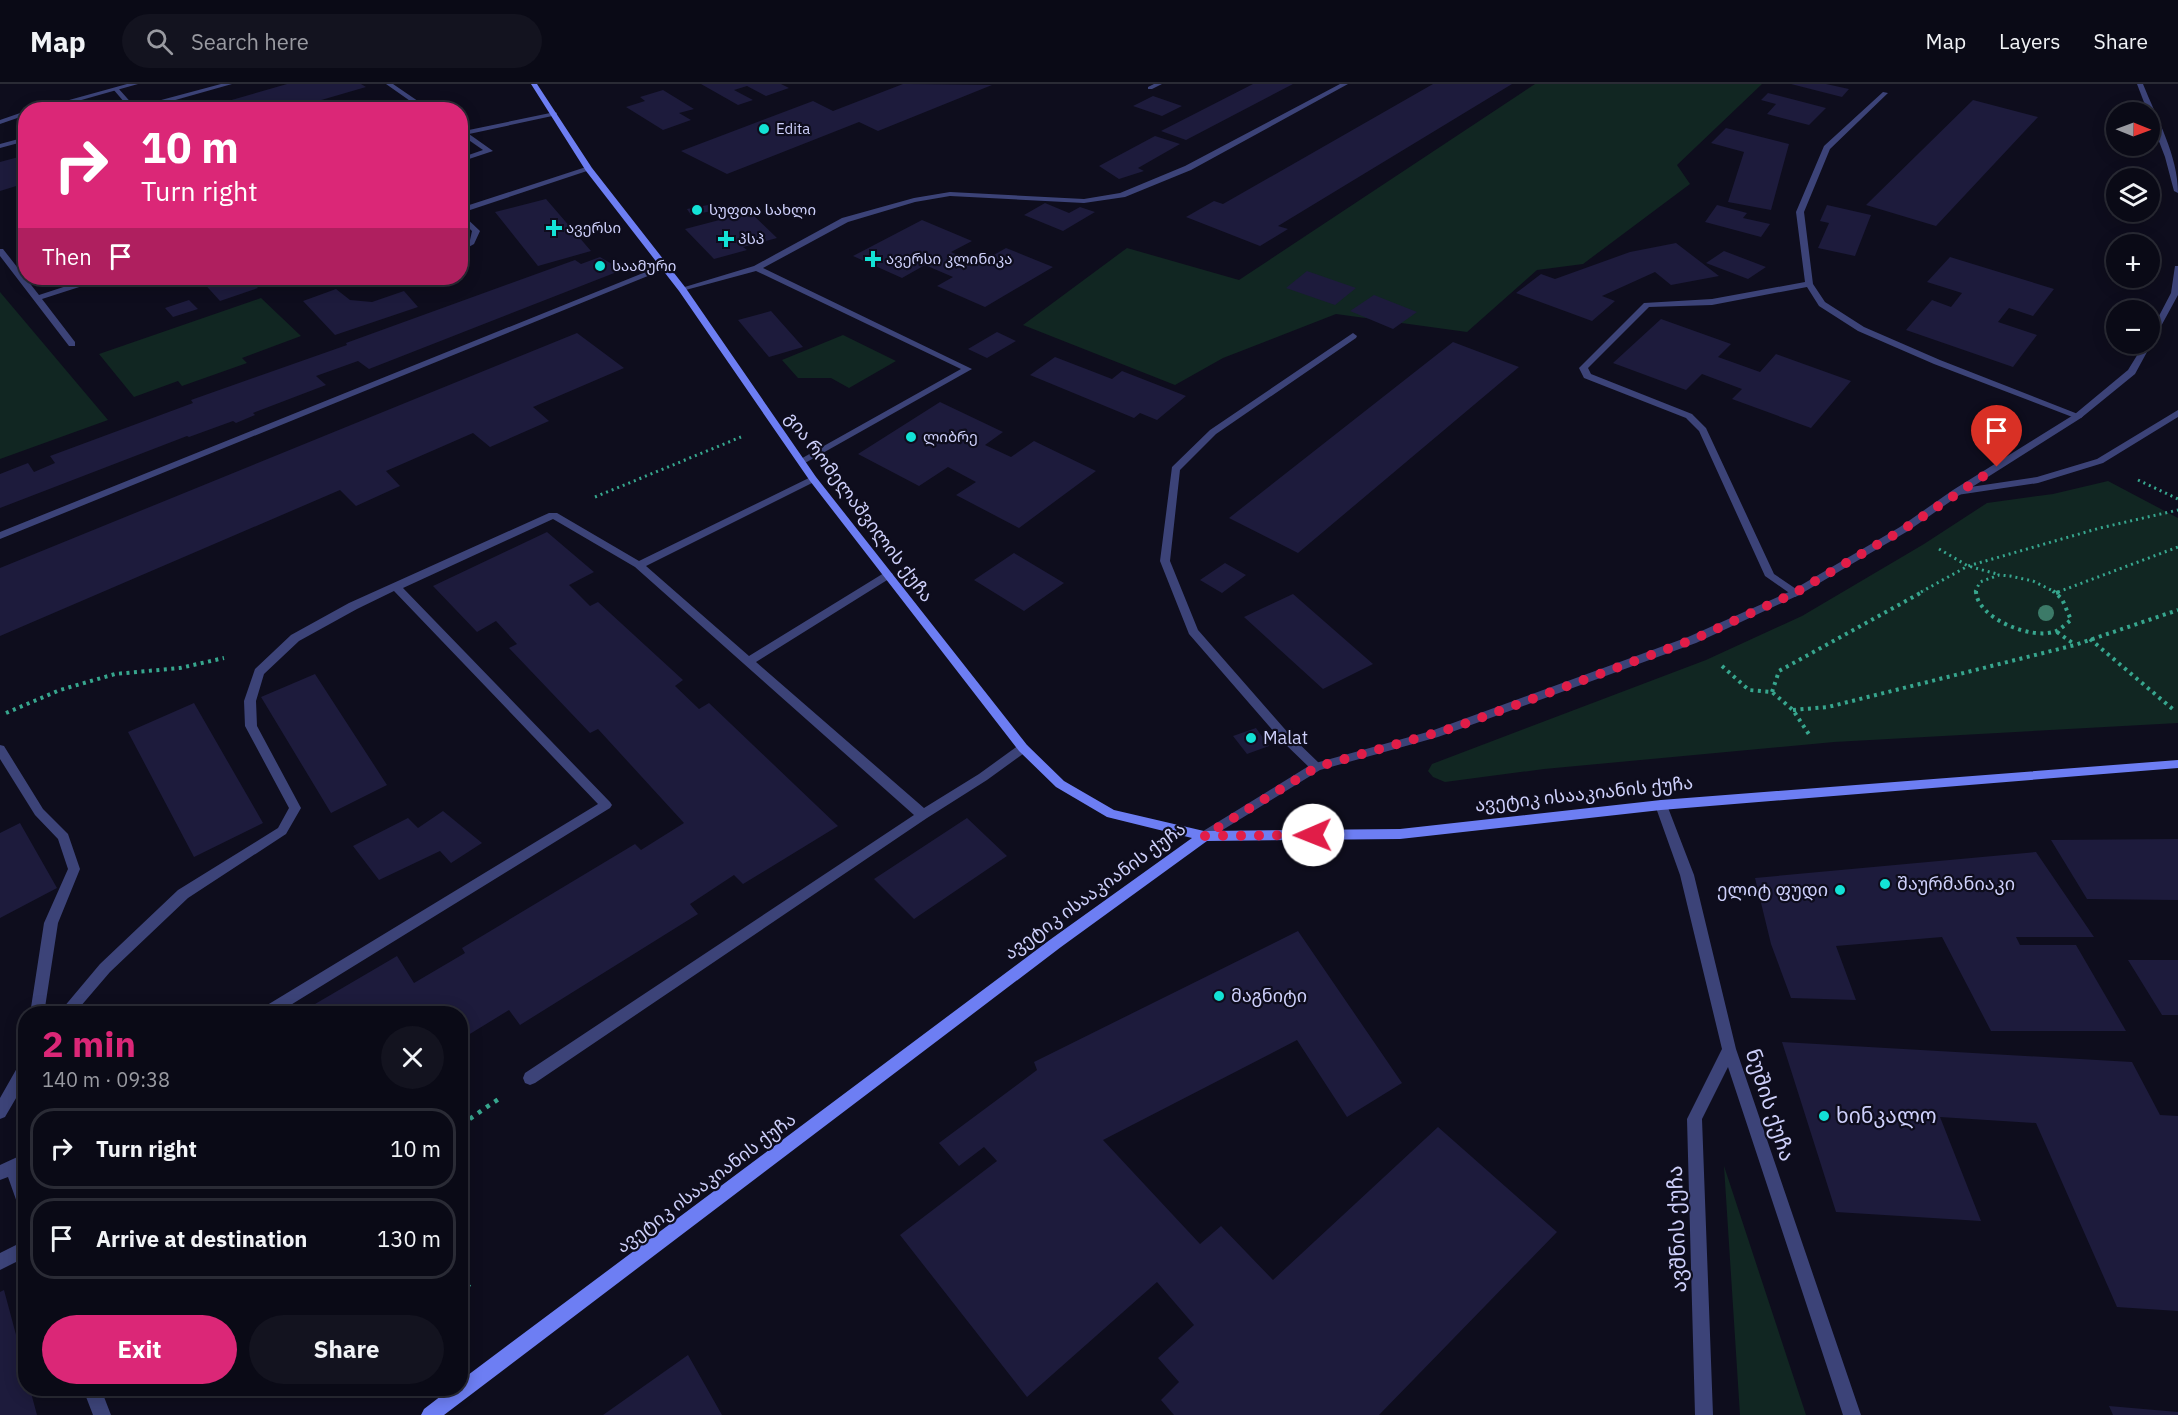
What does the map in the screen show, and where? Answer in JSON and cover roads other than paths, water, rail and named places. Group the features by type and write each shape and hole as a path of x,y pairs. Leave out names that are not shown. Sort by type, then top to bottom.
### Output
{"street":[{"path":"66,102 135,84"},
{"path":"160,102 229,84"},
{"path":"389,84 416,102"},
{"name":"გია რომელაშვილის ქუჩა","path":"534,84 589,169 682,289 813,479 1023,748 1060,784 1111,814 1204,836"},
{"path":"1150,88 1159,84"},
{"path":"682,289 757,268 845,220 914,200 950,194 1084,201 1122,195 1188,168 1345,84"},
{"path":"2140,84 2169,157 2178,191"},
{"path":"116,89 127,102"},
{"path":"1885,93 1827,148 1800,212 1809,284 1822,304 1861,328 1937,362 2078,416"},
{"path":"468,131 555,114"},
{"path":"0,122 18,116"},
{"path":"468,136 489,151 468,158"},
{"path":"0,146 18,141"},
{"path":"468,210 589,169"},
{"path":"468,221 477,231 476,238 468,246"},
{"path":"0,251 18,273"},
{"path":"0,536 666,267"},
{"path":"757,268 968,369 802,461"},
{"path":"2160,321 2175,293 2178,268"},
{"path":"1795,593 1770,576 1703,430 1689,416 1587,376 1583,368 1647,305 1712,302 1809,284"},
{"path":"27,285 72,344"},
{"path":"37,297 76,285"},
{"path":"1317,767 1286,738 1193,631 1165,561 1175,469 1213,432 1353,336"},
{"path":"1204,836 1317,767 1434,734 1692,640 1795,593 1904,529 1957,492 2078,416 2132,372 2142,354"},
{"path":"1957,492 2038,480 2100,461 2178,413"},
{"path":"639,565 813,479"},
{"path":"72,1006 105,968 183,894 282,831 295,808 251,726 250,701 259,672 295,639 353,606 397,588 553,515 639,565 923,814"},
{"path":"749,661 888,575"},
{"path":"277,1006 606,805 397,588"},
{"path":"530,1078 923,814 983,777 1023,748"},
{"path":"0,749 39,812 64,837 74,869 51,923 38,1006"},
{"name":"ავეტიკ ისააკიანის ქუჩა","path":"468,1386 1046,950 1204,836 1400,834 1661,805 2178,764"},
{"name":"ნუშის ქუჩა","path":"1661,805 1687,875 1729,1048 1852,1415"},
{"name":"ავშნის ქუჩა","path":"1704,1415 1694,1119 1729,1048"},
{"path":"0,1112 18,1080"},
{"path":"12,1167 18,1184"},
{"path":"0,1262 18,1252"},
{"path":"95,1396 102,1415"},
{"name":"ავეტიკ ისააკიანის ქუჩა","path":"430,1415 455,1396"}],"place":[{"name":"Edita","path":"764,129"},
{"name":"სუფთა სახლი","path":"697,210"},
{"name":"ავერსი","path":"554,228"},
{"name":"პსპ","path":"726,239"},
{"name":"ავერსი კლინიკა","path":"873,259"},
{"name":"საამური","path":"600,266"},
{"name":"ლიბრე","path":"911,437"},
{"name":"Malat","path":"1251,738"},
{"name":"შაურმანიაკი","path":"1885,884"},
{"name":"ელიტ ფუდი","path":"1840,890"},
{"name":"მაგნიტი","path":"1219,996"},
{"name":"ხინკალო","path":"1824,1116"}]}
